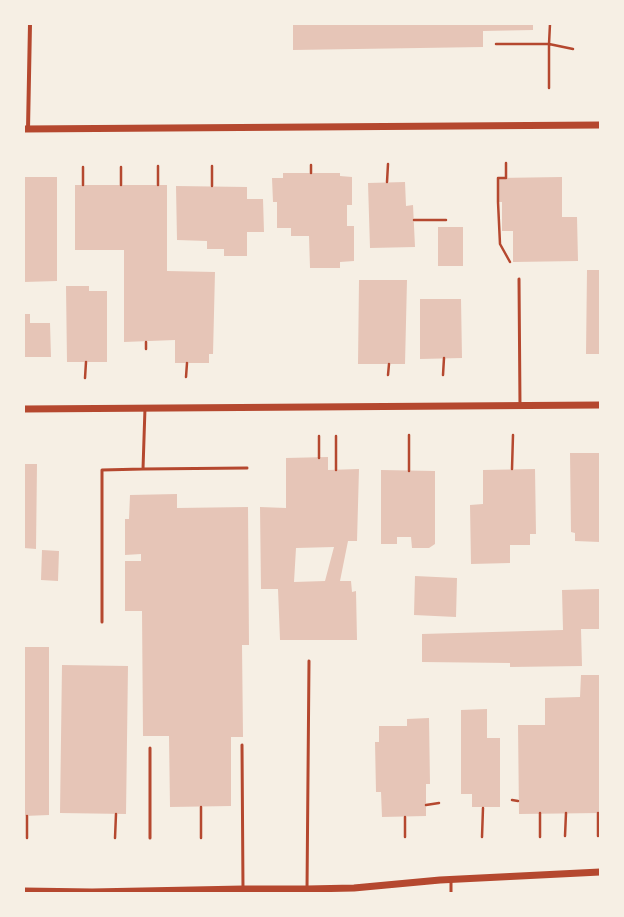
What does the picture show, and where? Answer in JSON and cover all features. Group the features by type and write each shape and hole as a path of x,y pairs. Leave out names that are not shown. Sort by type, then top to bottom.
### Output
{"street":[{"path":"30,24 26,129 600,125"},
{"path":"24,409 600,405"},
{"path":"24,891 126,892 307,889 600,872"}],"lane":[{"path":"519,279 520,406"},
{"path":"143,469 145,408"},
{"path":"102,622 102,470 247,468"},
{"path":"307,889 309,661"},
{"path":"242,745 243,889"},
{"path":"150,748 150,838"},
{"path":"451,880 451,893"}],"path":[{"path":"549,88 550,24"},
{"path":"496,44 549,44 572,49"},
{"path":"500,244 498,178 506,178 506,163"},
{"path":"387,182 388,164"},
{"path":"311,165 311,173"},
{"path":"158,166 158,185"},
{"path":"212,166 212,186"},
{"path":"83,167 83,185"},
{"path":"120,185 121,167"},
{"path":"414,220 446,220"},
{"path":"146,342 146,349"},
{"path":"443,375 444,358"},
{"path":"85,378 86,362"},
{"path":"186,363 186,377"},
{"path":"388,375 389,364"},
{"path":"409,435 409,470"},
{"path":"512,469 513,435"},
{"path":"319,436 319,458"},
{"path":"336,436 336,470"},
{"path":"512,800 518,800"},
{"path":"426,805 439,803"},
{"path":"201,807 201,838"},
{"path":"482,837 483,808"},
{"path":"540,813 540,837"},
{"path":"565,836 566,813"},
{"path":"598,813 598,836"},
{"path":"115,838 116,814"},
{"path":"27,816 27,838"},
{"path":"405,816 405,837"}],"building":[{"path":"293,24 533,24 533,30 483,31 483,47 293,50"},
{"path":"283,173 340,173 340,176 352,177 352,205 347,205 347,226 354,226 354,261 340,262 340,268 310,268 309,236 291,236 291,228 277,228 277,202 273,202 272,178 283,178"},
{"path":"24,177 57,177 57,281 24,282"},
{"path":"562,177 562,217 577,217 578,261 513,262 513,231 502,231 502,202 498,202 498,178"},
{"path":"405,182 406,206 413,205 415,247 370,248 368,183"},
{"path":"75,185 167,185 167,271 215,272 213,354 209,354 209,363 175,363 175,340 124,342 124,250 75,250"},
{"path":"176,186 247,187 247,199 263,199 264,232 247,232 247,256 224,256 224,249 207,249 207,241 177,240"},
{"path":"438,227 463,227 463,266 438,266"},
{"path":"587,270 600,270 600,354 586,354"},
{"path":"359,280 407,280 405,364 358,364"},
{"path":"66,286 89,286 89,291 107,291 107,362 67,362"},
{"path":"420,299 461,299 462,358 420,359"},
{"path":"24,314 30,314 30,323 50,323 51,357 24,357"},
{"path":"570,453 600,453 600,542 575,541 575,533 571,532"},
{"path":"328,457 328,470 359,469 357,541 348,541 340,581 351,581 352,592 356,591 357,640 280,640 278,589 261,589 260,507 286,508 286,458","holes":["334,547 325,581 294,582 296,548"]},
{"path":"24,464 37,464 36,549 24,548"},
{"path":"535,469 536,534 530,534 530,545 510,545 510,563 471,564 470,505 483,504 483,470"},
{"path":"381,470 435,471 435,544 429,548 412,548 411,537 397,537 397,544 381,544"},
{"path":"177,494 177,508 248,507 249,645 242,645 243,737 231,737 231,806 170,807 169,736 143,736 142,611 125,611 125,561 141,561 141,554 125,555 125,519 129,519 130,495"},
{"path":"42,550 59,551 58,581 41,580"},
{"path":"415,576 457,578 456,617 414,615"},
{"path":"600,589 600,629 581,629 582,666 510,667 510,663 422,662 422,634 563,630 562,590"},
{"path":"24,647 49,647 49,815 24,816"},
{"path":"62,665 128,666 126,814 60,813"},
{"path":"581,675 600,675 600,813 519,814 518,725 545,725 545,698 580,697"},
{"path":"487,709 487,738 500,738 500,807 472,807 472,794 461,794 461,710"},
{"path":"429,718 430,784 426,784 426,816 382,817 381,792 376,792 375,742 379,742 379,726 407,726 407,719"}]}
